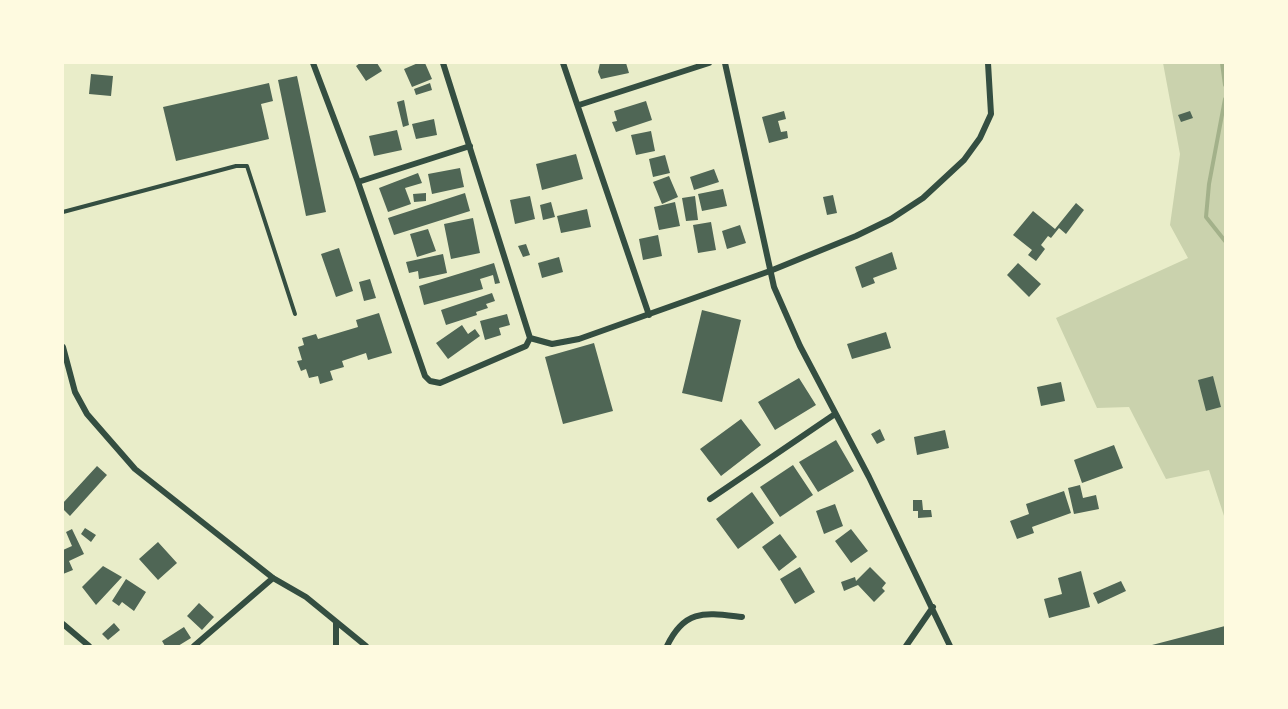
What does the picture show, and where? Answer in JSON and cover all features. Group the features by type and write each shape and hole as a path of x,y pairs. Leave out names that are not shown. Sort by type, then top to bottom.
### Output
{"street":[{"path":"313,63 358,182 421,365 430,381 440,383 526,346 530,338 443,63"},
{"path":"563,63 649,315"},
{"path":"579,105 708,63"},
{"path":"725,63 770,271 800,346 933,607 950,646"},
{"path":"530,338 552,344 564,343 649,315 770,271 891,219 923,198 964,160 980,138 990,114 988,63"},
{"path":"358,182 470,146"},
{"path":"63,347 75,392 87,414 135,470 273,578 306,597 366,646"},
{"path":"710,499 835,414"},
{"path":"194,646 273,578"},
{"path":"906,646 933,607"},
{"path":"667,646 681,623 696,615 742,617"},
{"path":"336,623 336,646"},
{"path":"63,624 89,646"}],"lane":[{"path":"63,212 236,166 247,166 295,314"}],"green space":[{"path":"1163,63 1225,63 1225,519 1209,470 1166,479 1129,407 1097,408 1056,318 1188,258 1170,225 1180,154"}],"building":[{"path":"360,63 377,63 382,71 366,81 356,66"},
{"path":"418,63 425,63 432,79 412,87 404,69"},
{"path":"600,63 626,63 629,73 601,79 598,72"},
{"path":"91,74 113,76 111,96 89,94"},
{"path":"297,76 326,212 306,216 278,80"},
{"path":"269,83 273,101 261,104 269,139 176,161 163,107"},
{"path":"430,83 432,90 416,95 414,89"},
{"path":"404,100 409,125 403,127 397,102"},
{"path":"646,101 652,120 616,132 612,122 617,121 614,111"},
{"path":"784,111 786,119 778,121 781,132 787,131 788,138 769,143 762,117"},
{"path":"1190,111 1193,118 1181,122 1178,115"},
{"path":"434,119 437,135 416,139 412,124"},
{"path":"397,130 402,150 374,156 369,136"},
{"path":"651,131 655,151 636,155 631,135"},
{"path":"576,154 583,179 542,190 536,164"},
{"path":"665,155 670,173 653,177 649,159"},
{"path":"460,168 464,187 432,194 428,174"},
{"path":"714,169 719,182 694,190 690,177"},
{"path":"418,173 422,183 405,188 411,204 388,212 379,188"},
{"path":"669,176 678,197 662,204 653,182"},
{"path":"723,189 727,206 702,211 698,194"},
{"path":"426,193 426,201 414,202 413,194"},
{"path":"465,193 470,211 394,235 388,218"},
{"path":"833,195 837,213 827,215 823,197"},
{"path":"530,196 535,219 515,224 510,200"},
{"path":"695,196 698,220 686,221 682,198"},
{"path":"551,202 555,217 543,220 540,205"},
{"path":"675,202 680,226 659,230 654,207"},
{"path":"1076,203 1084,210 1066,234 1059,228 1051,238 1048,236 1041,245 1045,249 1036,261 1028,255 1032,250 1013,235 1033,211 1055,229"},
{"path":"587,209 591,227 561,233 557,216"},
{"path":"473,218 480,253 451,259 444,224"},
{"path":"711,222 716,250 698,253 693,225"},
{"path":"740,225 746,243 727,249 722,231"},
{"path":"428,229 436,251 417,257 410,234"},
{"path":"658,235 662,256 643,260 639,239"},
{"path":"526,244 530,255 523,257 518,246"},
{"path":"339,248 353,291 336,297 321,254"},
{"path":"892,252 897,269 873,278 875,283 862,288 855,267"},
{"path":"443,254 447,273 419,279 418,271 409,273 406,262"},
{"path":"559,257 563,272 542,278 538,263"},
{"path":"494,263 500,283 495,284 493,275 480,279 483,289 424,305 419,286"},
{"path":"1018,263 1041,284 1029,297 1007,275"},
{"path":"370,279 376,298 364,301 359,282"},
{"path":"492,293 495,301 486,304 488,308 476,312 477,315 446,325 441,310"},
{"path":"702,310 741,320 722,402 682,393"},
{"path":"379,313 392,353 368,360 366,353 342,361 344,367 330,371 333,380 320,384 318,376 309,378 306,369 301,371 297,361 302,360 298,347 304,345 302,338 316,334 318,339 358,327 356,320"},
{"path":"507,314 510,325 499,328 501,335 485,340 480,321"},
{"path":"462,325 468,334 475,329 480,336 448,359 436,343"},
{"path":"886,332 891,348 852,359 847,344"},
{"path":"594,343 613,411 563,424 545,357"},
{"path":"1213,376 1221,407 1206,411 1198,380"},
{"path":"799,378 816,405 775,430 758,402"},
{"path":"1061,382 1065,401 1041,406 1037,387"},
{"path":"741,419 761,445 721,476 700,449"},
{"path":"880,429 885,440 877,444 871,434"},
{"path":"945,430 949,448 917,455 914,437"},
{"path":"836,440 854,471 818,492 799,462"},
{"path":"1114,445 1123,468 1082,483 1074,460"},
{"path":"793,465 813,495 780,517 760,487"},
{"path":"97,466 107,475 70,516 63,509 63,503"},
{"path":"1080,485 1083,498 1096,495 1099,509 1074,514 1068,488"},
{"path":"1064,491 1071,513 1032,527 1034,533 1017,539 1010,521 1029,514 1026,504"},
{"path":"752,492 774,523 738,549 716,519"},
{"path":"913,500 922,500 923,510 931,510 932,517 918,518 918,511 913,511"},
{"path":"835,504 843,526 824,534 816,511"},
{"path":"85,528 96,535 91,542 81,534"},
{"path":"72,529 84,554 69,561 73,570 63,574 63,550 72,546 66,532"},
{"path":"851,529 868,551 851,563 835,541"},
{"path":"780,534 797,557 779,571 762,547"},
{"path":"158,542 177,563 158,580 139,559"},
{"path":"103,566 122,577 96,605 82,587"},
{"path":"800,567 815,592 795,604 780,579"},
{"path":"870,567 886,583 882,588 885,591 874,602 858,585 844,591 841,582 855,577 856,581"},
{"path":"1081,571 1090,607 1049,618 1044,599 1062,594 1058,578"},
{"path":"126,579 146,592 134,611 122,602 119,606 112,601"},
{"path":"1121,581 1126,591 1098,604 1093,593"},
{"path":"199,603 214,617 202,630 187,616"},
{"path":"114,623 120,630 108,640 102,634"},
{"path":"1225,626 1225,646 1152,646 1152,645"},
{"path":"184,627 191,638 178,646 165,646 162,641"}],"waterway":[{"path":"1222,63 1225,85"},
{"path":"1225,99 1209,184 1206,217 1225,241"}]}
